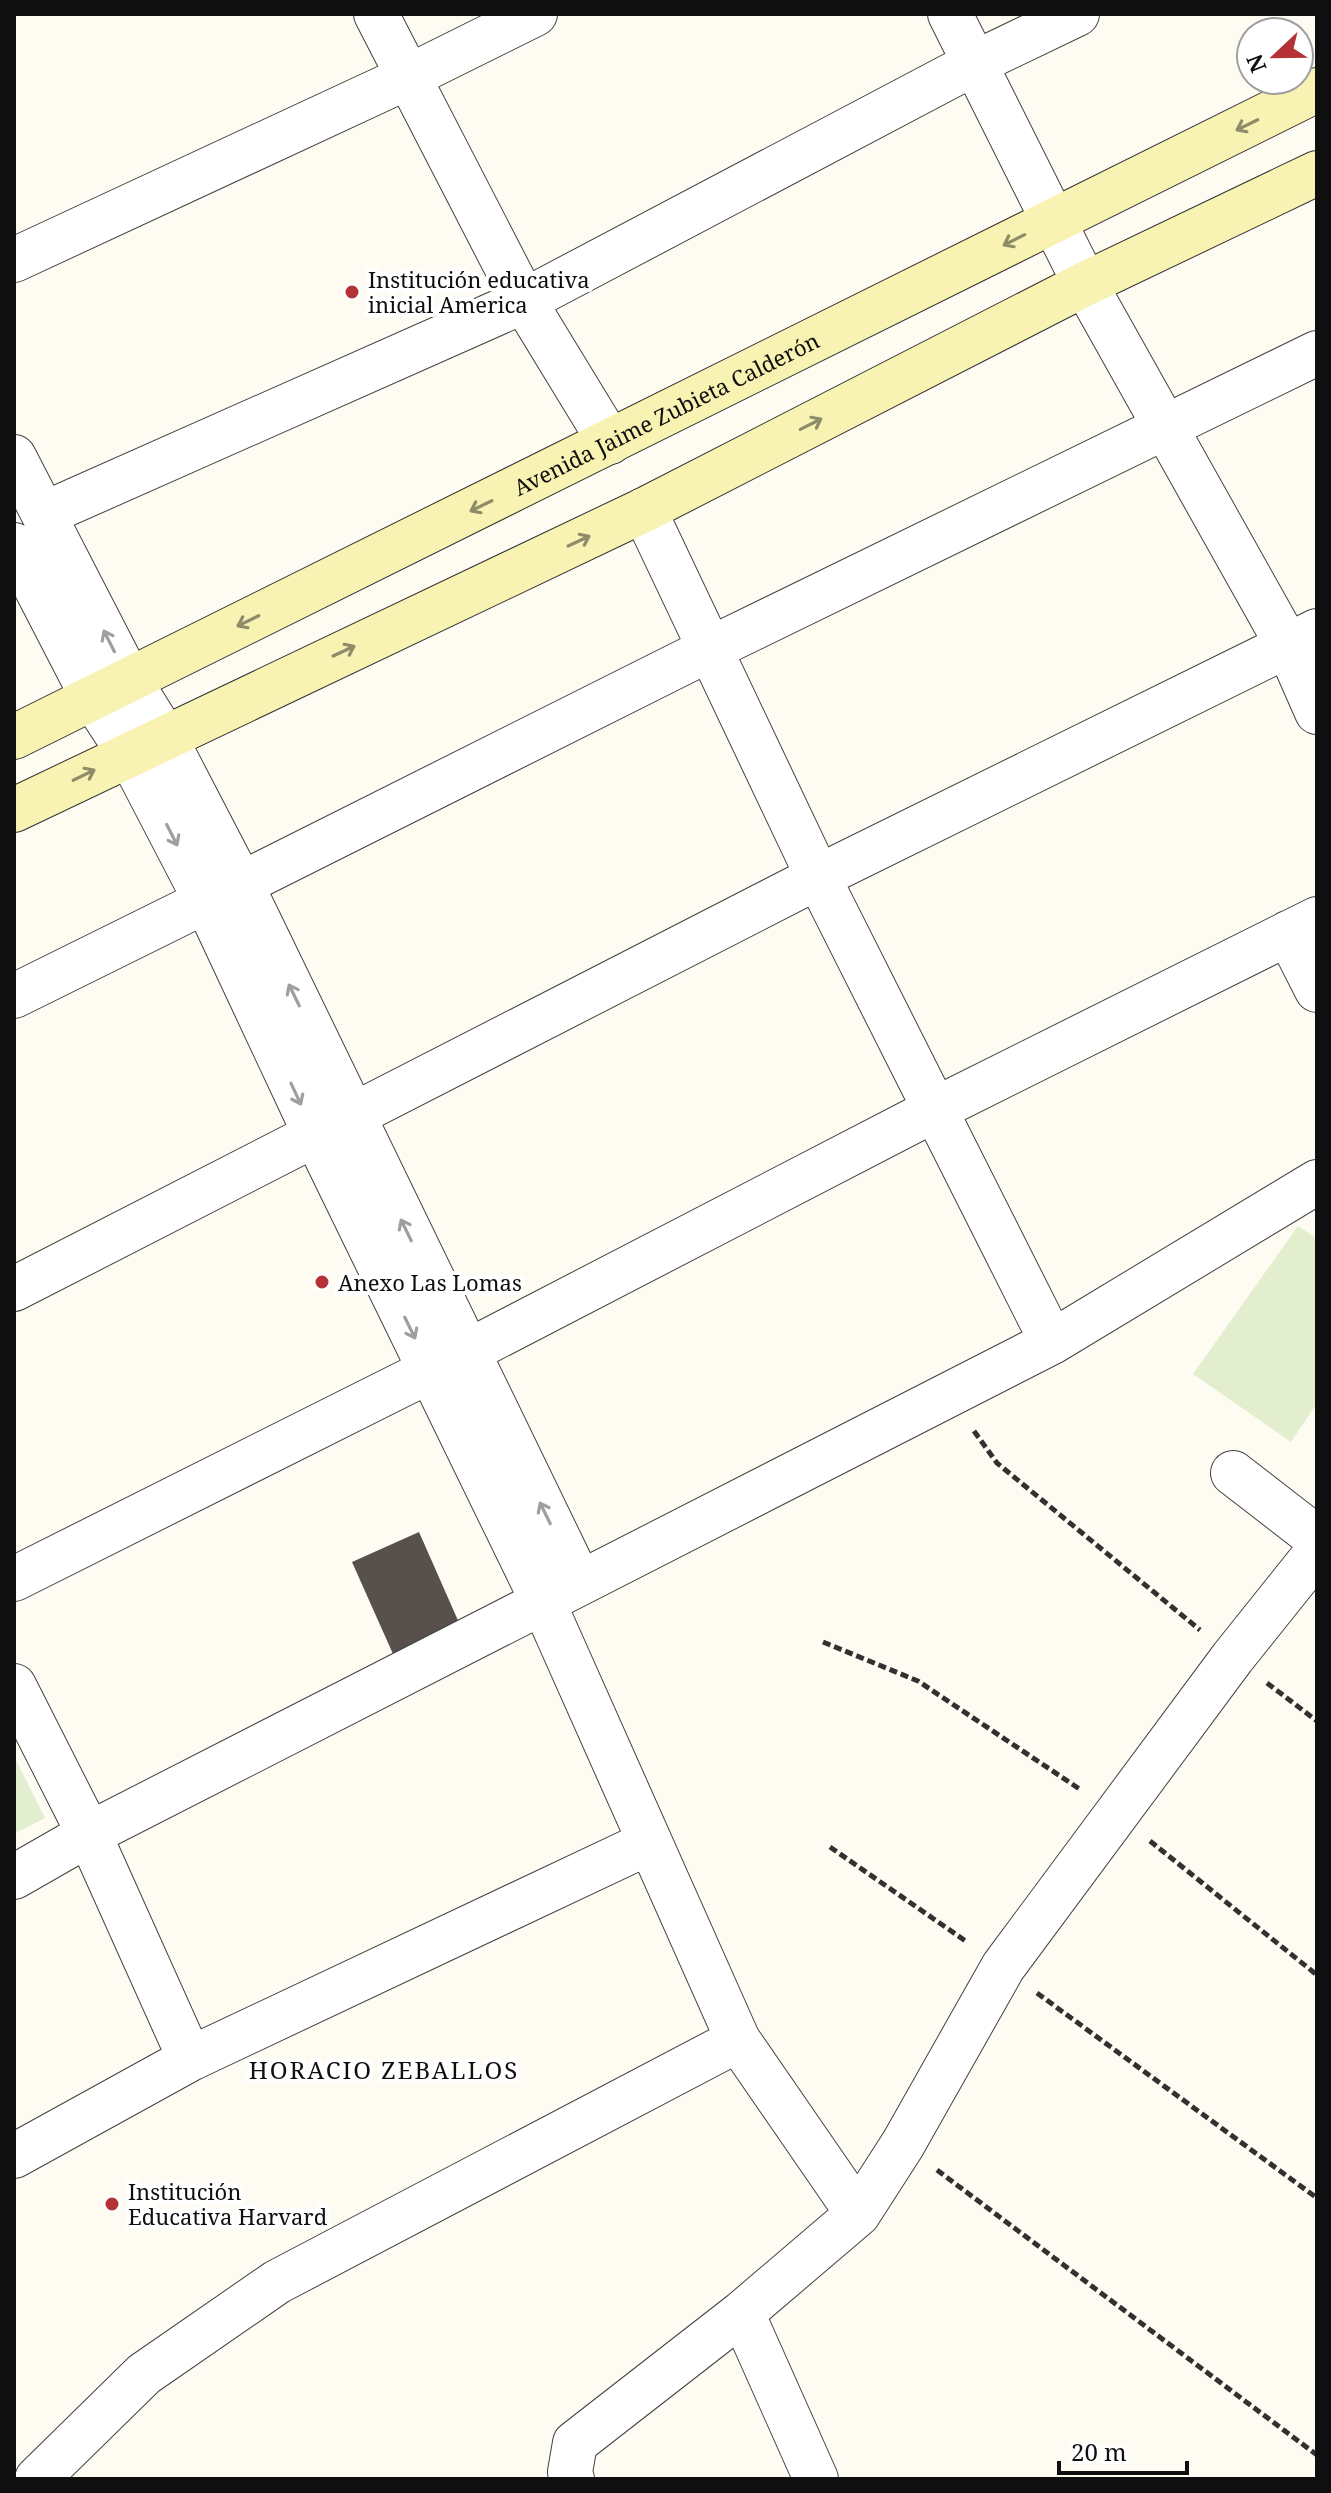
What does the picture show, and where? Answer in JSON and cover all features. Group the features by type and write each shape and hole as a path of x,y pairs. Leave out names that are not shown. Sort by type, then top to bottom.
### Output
{"street":[{"path":"376,14 524,301 610,442"},
{"path":"14,260 408,77 535,14"},
{"path":"950,14 1085,284 1166,425 1303,638 1317,712"},
{"path":"44,514 524,301 975,63 1077,14"},
{"name":"Avenida Jaime Zubieta Calderón","path":"14,737 1317,90"},
{"path":"14,810 146,744 644,510 1085,284 1317,173"},
{"path":"14,996 708,650 1317,353"},
{"path":"14,457 44,514 111,689"},
{"path":"644,510 818,877 1052,1342"},
{"path":"14,545 146,744 223,893 562,1592 650,1842 738,2040 858,2214"},
{"path":"14,1289 818,877 1303,638"},
{"path":"14,1579 1302,926 1317,990"},
{"path":"14,1877 89,1834 1052,1342 1317,1182"},
{"path":"1233,1473 1317,1538"},
{"path":"572,2479 570,2472 575,2443 742,2313 858,2214 903,2144 1003,1967 1233,1657 1317,1552"},
{"path":"14,1686 89,1834 190,2059"},
{"path":"14,2156 190,2059 650,1842"},
{"path":"37,2479 144,2374 277,2282 738,2040"},
{"path":"742,2313 816,2479"}],"path":[{"path":"947,1395 997,1463 1233,1657 1317,1721"},
{"path":"830,1847 1003,1967 1317,2198"},
{"path":"903,2144 1317,2455"}],"green space":[{"path":"1298,1226 1317,1239 1317,1403 1291,1442 1193,1374"},
{"path":"14,1756 45,1818 14,1834"}],"building":[{"path":"419,1532 460,1625 393,1654 352,1562"}],"place":[{"name":"Institución educativa inicial America","path":"352,292"},
{"name":"Anexo Las Lomas","path":"322,1282"},
{"name":"Institución Educativa Harvard","path":"112,2204"}],"district":[{"name":"HORACIO ZEBALLOS","path":"384,2069"}]}
